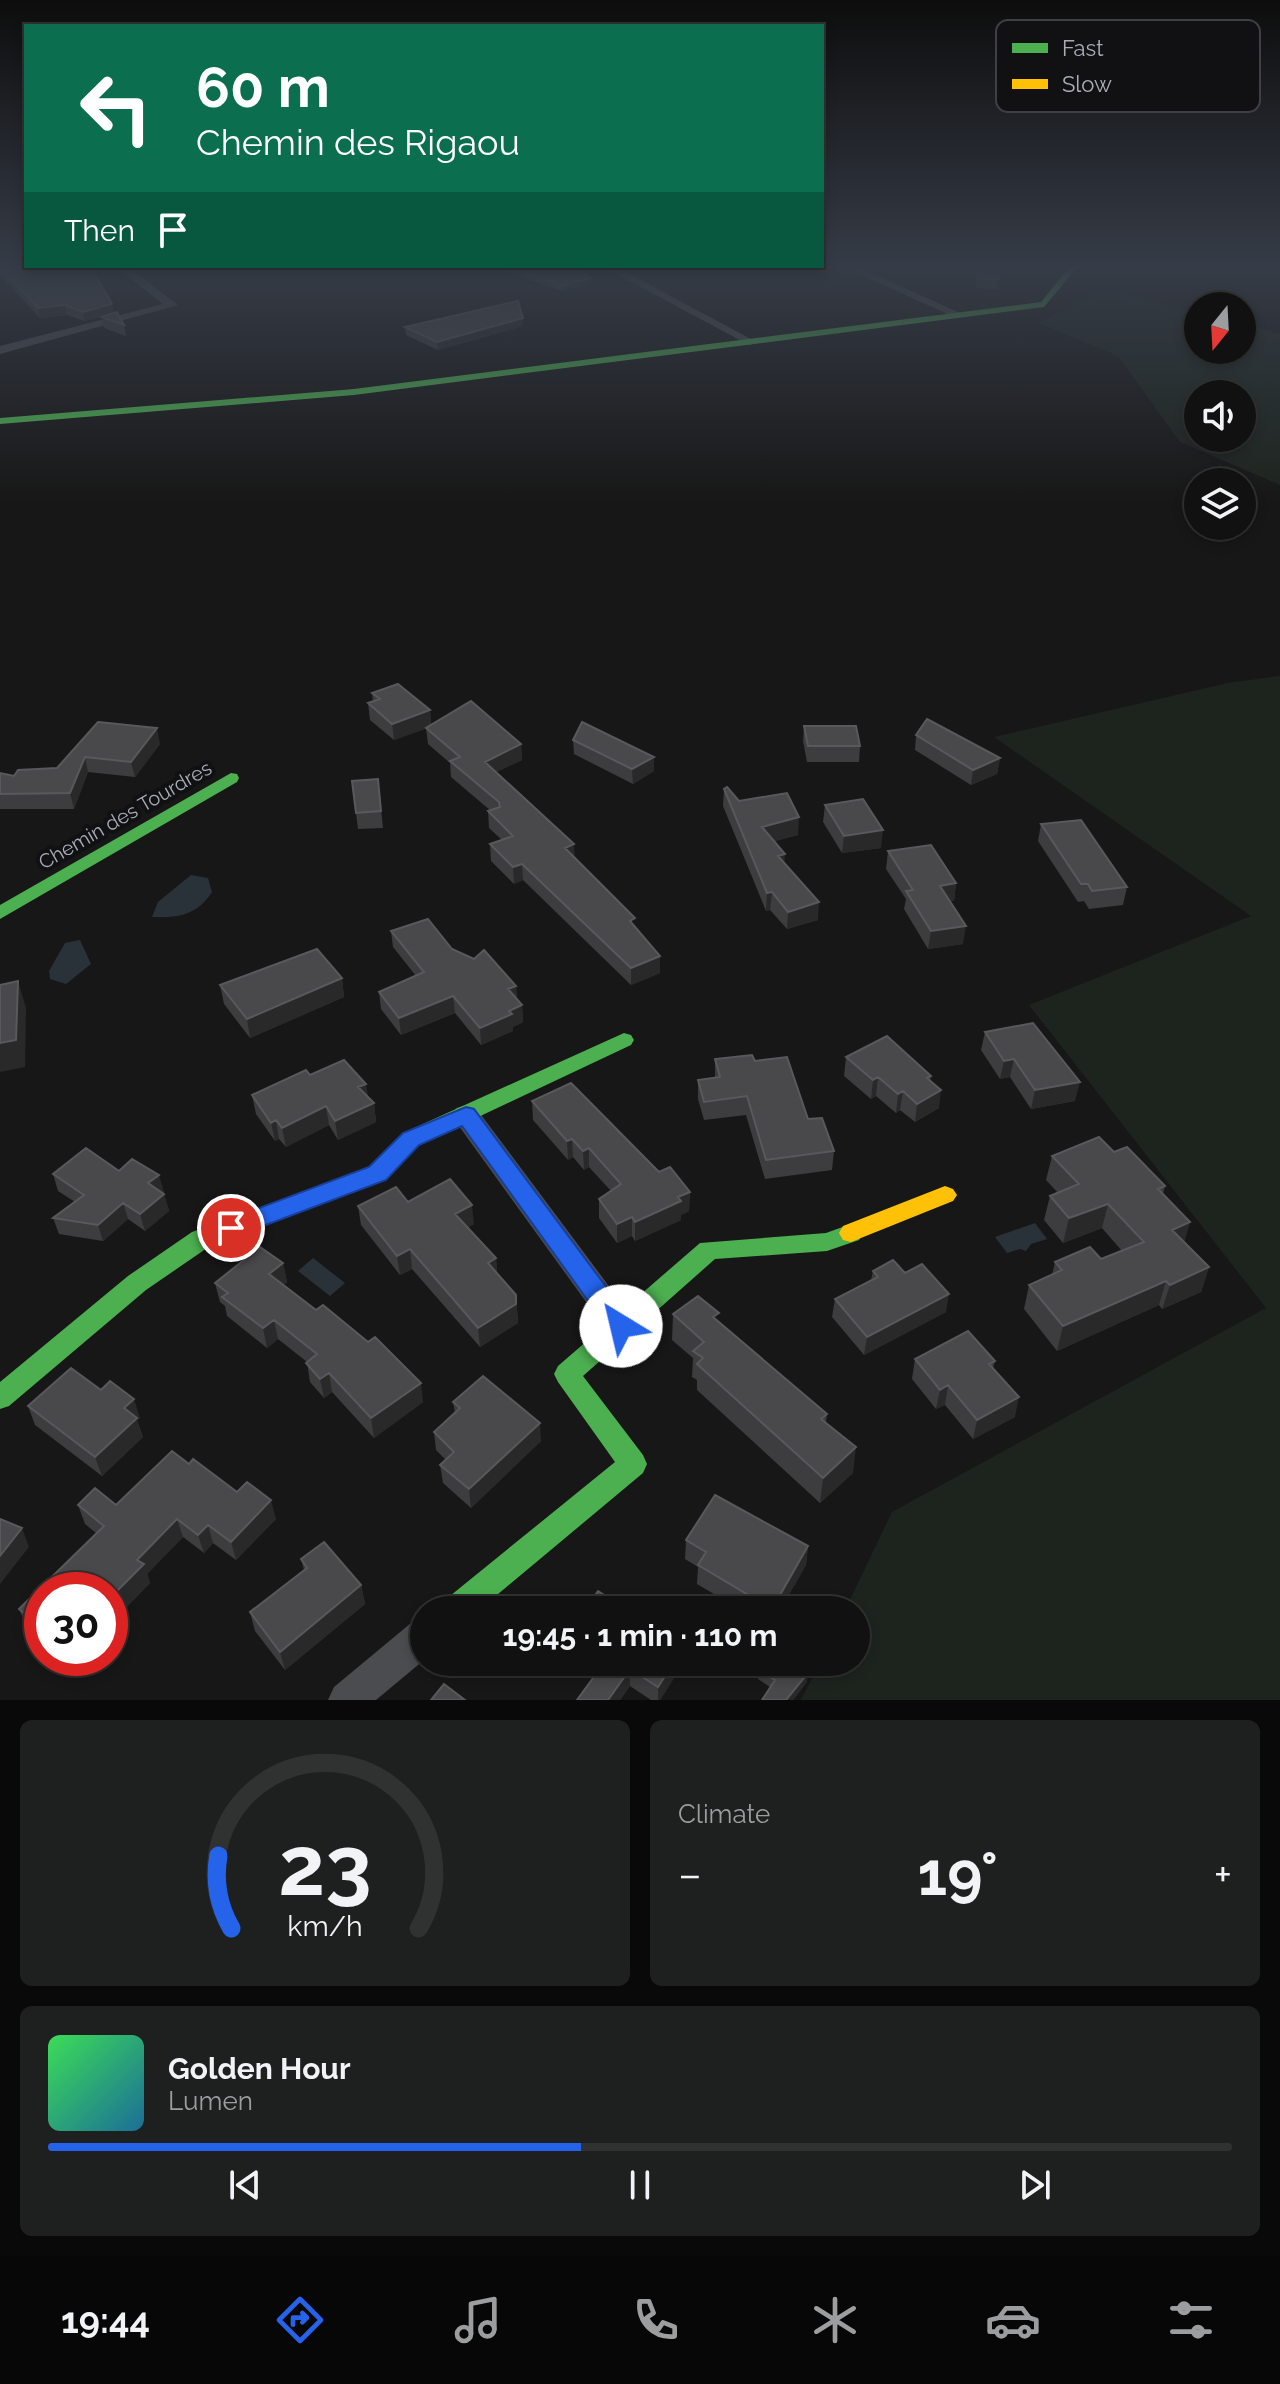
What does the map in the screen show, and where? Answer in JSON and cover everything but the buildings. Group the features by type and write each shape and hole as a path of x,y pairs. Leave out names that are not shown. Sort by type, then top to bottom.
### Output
{"street":[{"path":"0,350 25,343"},
{"path":"0,421 354,392 739,343"},
{"name":"Chemin des Tourdres","path":"0,913 231,778"},
{"path":"0,1398 137,1283 201,1239 377,1174 411,1139 624,1040"},
{"path":"466,1115 621,1326"},
{"path":"473,1596 633,1464 567,1374 709,1250 827,1242 945,1195"},
{"path":"347,1700 410,1648"}],"shaded area":[{"path":"1087,343 1184,343 1184,364 1256,364 1256,343 1280,343 1280,485 1256,475 1256,468 1240,468 1203,452 1256,452 1256,380 1184,380 1184,444 1118,356"},
{"path":"1280,676 1280,1700 801,1700 813,1676 870,1676 870,1596 852,1596 892,1512 1266,1308 1029,1005 1251,916 994,737 1228,683"},
{"path":"191,875 208,878 212,892 206,900 186,914 152,917 158,902"},
{"path":"80,940 91,964 66,984 50,979 49,971 65,943"},
{"path":"1035,1223 1047,1239 1031,1244 1026,1251 1020,1249 1007,1253 995,1237"},
{"path":"313,1258 345,1283 330,1296 298,1271"}],"traffic: fast":[{"path":"0,421 354,392 736,343"},
{"path":"0,913 231,778"},
{"path":"0,1398 137,1283 201,1239 377,1174 411,1139 624,1040"},
{"path":"473,1596 633,1464 567,1374 709,1250 827,1242 851,1233"}],"traffic: slow":[{"path":"851,1233 945,1195"}],"route":[{"path":"231,1228 377,1174 411,1139 466,1115 621,1326"}]}
